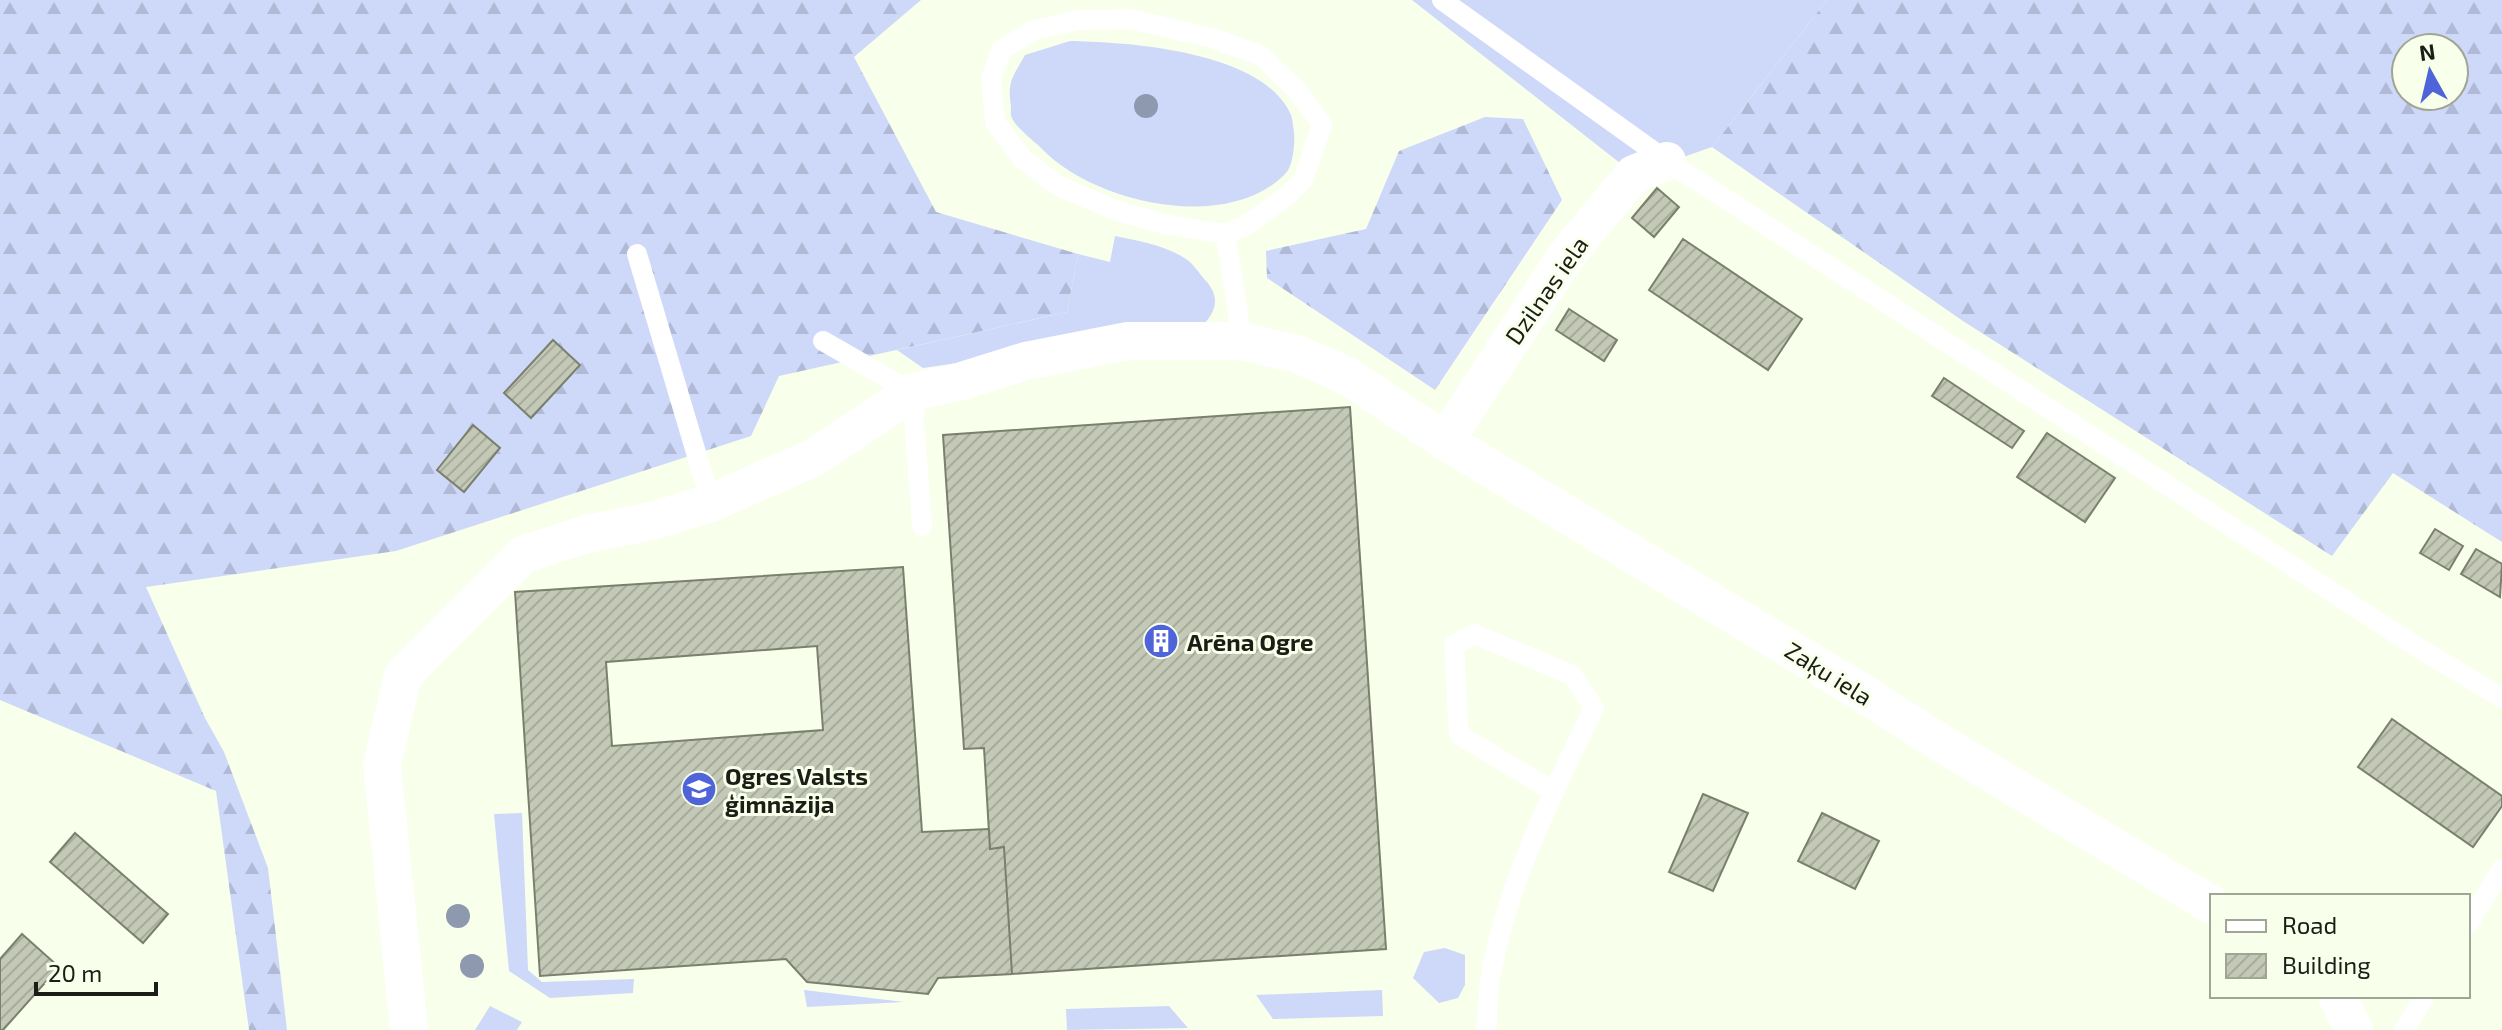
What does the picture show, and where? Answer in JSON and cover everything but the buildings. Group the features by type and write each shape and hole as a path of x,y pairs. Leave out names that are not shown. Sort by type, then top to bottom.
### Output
{"street":[{"name":"Dzilnas iela","path":"1445,441 1566,256 1634,174 1667,161"},
{"name":"Zaķu iela","path":"912,392 962,381 1026,361 1128,341 1240,341 1297,354 1346,375 1445,441 2210,904"},
{"path":"409,1030 382,765 403,675 524,554 587,534 652,521 711,503 815,457 912,392"},
{"path":"2338,998 2354,1030"}],"lane":[{"path":"1442,0 1667,161 2404,638 2502,698"},
{"path":"1130,19 1212,38 1260,55 1297,90 1322,125 1303,180 1287,196 1245,226 1225,234 1169,225 1117,211 1057,185 1022,158 995,122 991,79 1001,50 1034,30 1079,20 1130,19"},
{"path":"1225,234 1240,341"},
{"path":"637,254 711,503"},
{"path":"823,341 912,392 922,526"},
{"path":"1486,1030 1492,970 1509,905 1553,791 1594,708 1572,675 1474,634 1454,645 1459,735 1553,791"},
{"path":"2470,921 2502,869"},
{"path":"2404,1030 2424,998"}],"green space":[{"path":"0,0 921,0 854,57 936,212 1078,254 1067,312 779,376 751,436 396,551 146,587 205,718 224,752 268,868 287,1030 249,1030 216,791 0,700"},
{"path":"1412,0 1827,0 1712,147 1634,174"},
{"path":"1827,0 2502,0 2502,542 2393,473 2332,556 1963,321 1712,147"},
{"path":"1070,41 1125,44 1192,54 1253,77 1276,93 1291,115 1294,143 1292,160 1286,173 1261,192 1231,203 1197,206 1162,204 1127,196 1094,184 1065,168 1014,122 1010,91 1012,79 1025,55"},
{"path":"1485,117 1523,119 1562,200 1435,390 1267,278 1266,251 1366,229 1399,151"},
{"path":"1115,236 1169,250 1194,267 1212,289 1215,301 1212,313 1199,329 923,368 897,350 1067,312 1078,254 1110,262"},
{"path":"522,813 528,970 542,982 634,979 633,993 550,998 509,971 494,814"},
{"path":"1445,948 1465,955 1465,985 1458,998 1439,1003 1413,978 1424,952"},
{"path":"804,990 904,1002 807,1007"},
{"path":"1382,990 1383,1016 1273,1019 1256,995"},
{"path":"490,1006 522,1022 517,1030 475,1030"},
{"path":"1169,1006 1188,1028 1067,1030 1066,1009"}],"place":[{"name":"Arēna Ogre","path":"1161,641"},
{"name":"Ogres Valsts ģimnāzija","path":"699,789"}]}
